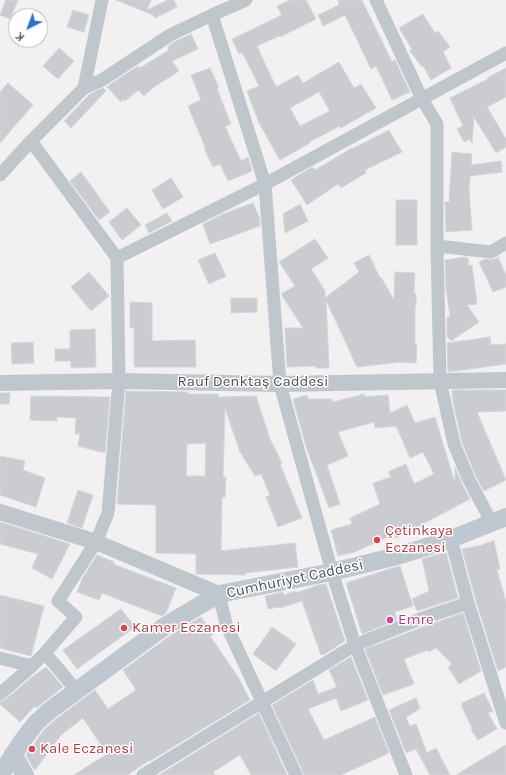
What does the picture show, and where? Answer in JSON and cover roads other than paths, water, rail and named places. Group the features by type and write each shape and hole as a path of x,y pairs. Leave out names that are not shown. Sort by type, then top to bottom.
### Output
{"main road":[{"name":"Cumhuriyet Caddesi","path":"0,775 24,737 49,711 165,626 219,594 332,572 402,555 451,539 499,520"},
{"path":"13,754 26,775"}],"street":[{"path":"84,88 102,0"},
{"path":"0,175 31,141 84,88 102,80 170,36 246,0"},
{"path":"376,0 422,99 437,124 437,246 440,381 454,444 469,480 499,520"},
{"path":"212,15 265,184 280,384 332,572 355,645 406,775"},
{"path":"117,258 265,184 506,53"},
{"path":"0,694 45,653 76,617 58,601 96,542 108,513 119,381 117,258 31,141"},
{"path":"437,246 491,252 506,243"},
{"name":"Rauf Denktaş Caddesi","path":"0,383 119,381 280,384 506,380"},
{"path":"0,512 96,542 219,594 226,624 296,775"},
{"path":"451,539 468,603 501,690 506,723"},
{"path":"143,775 355,645 420,619 468,603"},
{"path":"45,653 77,690"},
{"path":"0,658 32,666"}],"place":[{"name":"Çetinkaya Eczanesi","path":"377,540"},
{"name":"Emre","path":"390,620"},
{"name":"Kamer Eczanesi","path":"124,628"},
{"name":"Kale Eczanesi","path":"32,749"}]}
